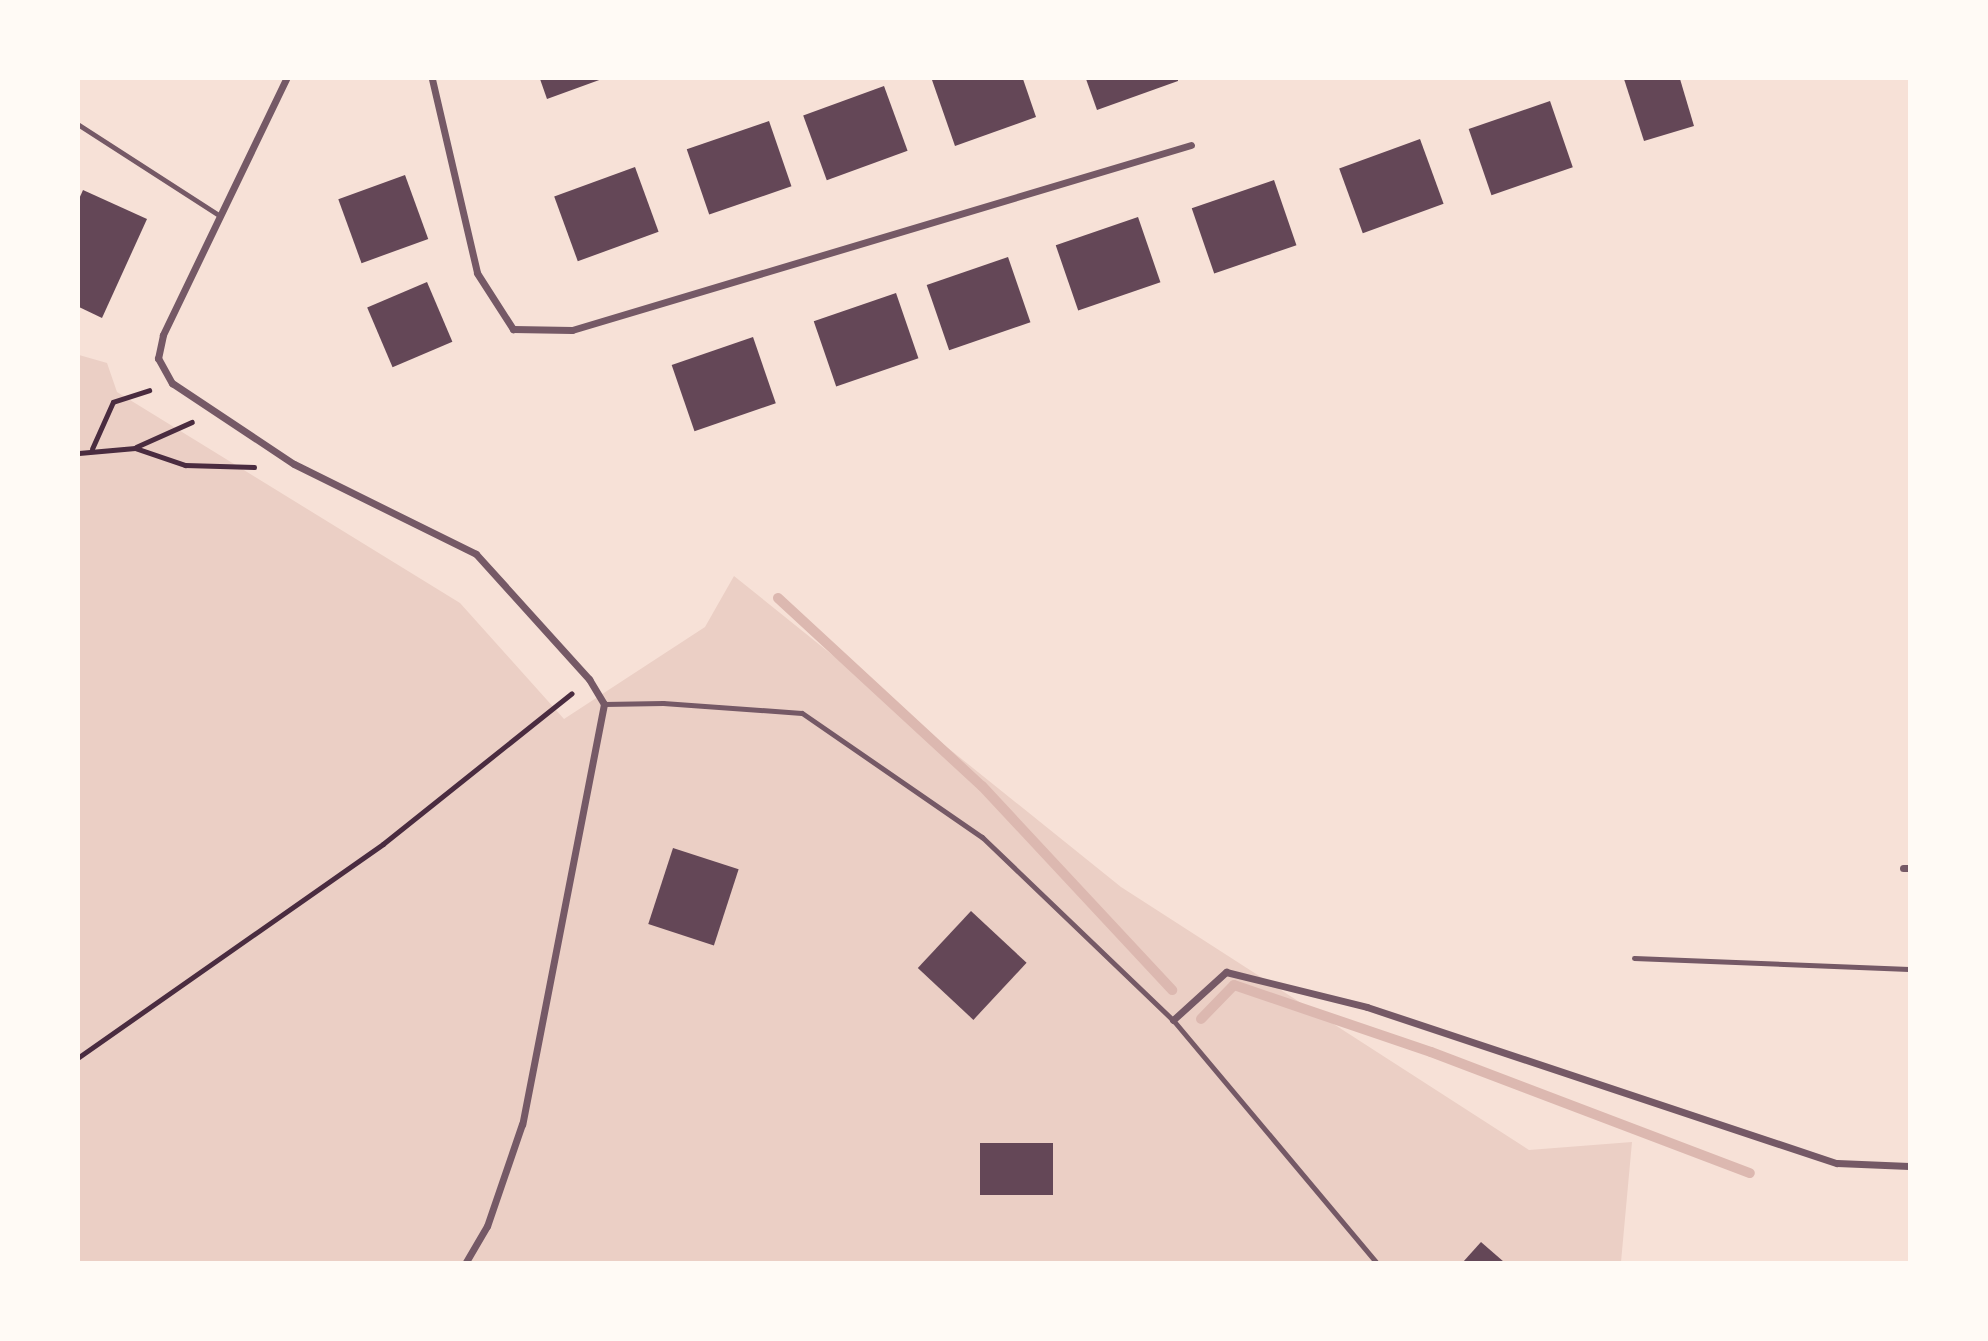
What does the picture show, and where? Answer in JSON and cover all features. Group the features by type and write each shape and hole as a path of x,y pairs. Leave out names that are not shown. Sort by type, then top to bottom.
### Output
{"street":[{"path":"286,79 163,335 158,358 172,383 294,464 476,554 589,679 604,704 522,1124 487,1226 466,1262"},
{"path":"432,79 477,273 513,329 572,330 1191,145"},
{"path":"1173,1020 1226,972 1367,1007 1837,1163 1909,1166"}],"lane":[{"path":"79,125 220,216"},
{"path":"604,704 663,703 802,713 982,837 1173,1020 1376,1262"},
{"path":"1634,958 1909,969"}],"path":[{"path":"92,449 113,402 172,383"},
{"path":"135,448 214,412"},
{"path":"79,453 92,449 135,448 185,464 294,464"},
{"path":"79,1057 383,844 589,679"}],"shaded area":[{"path":"79,355 107,363 117,392 460,603 564,719 705,627 734,576 1121,887 1529,1150 1632,1142 1621,1262 79,1262"}],"building":[{"path":"540,79 602,79 547,99"},
{"path":"1023,79 1036,117 955,146 932,80"},
{"path":"1086,79 1178,79 1178,81 1097,110"},
{"path":"1624,79 1680,79 1694,126 1644,141"},
{"path":"884,86 908,151 827,180 803,115"},
{"path":"1550,101 1573,167 1491,195 1469,129"},
{"path":"769,121 791,186 709,215 687,149"},
{"path":"1420,139 1444,204 1363,233 1339,168"},
{"path":"635,167 659,232 578,261 554,196"},
{"path":"405,175 428,239 362,263 338,199"},
{"path":"1274,180 1296,245 1214,274 1192,208"},
{"path":"83,190 147,219 102,318 79,307 79,199"},
{"path":"1138,217 1160,282 1078,311 1056,245"},
{"path":"1008,257 1030,322 949,350 927,285"},
{"path":"427,282 452,342 393,367 367,307"},
{"path":"896,293 918,358 836,387 814,321"},
{"path":"753,337 776,403 694,431 672,365"},
{"path":"673,848 739,869 714,945 648,924"},
{"path":"971,911 1027,963 973,1020 918,968"},
{"path":"980,1143 1053,1143 1053,1195 980,1195"},
{"path":"1481,1242 1504,1262 1463,1262"}],"waterway":[{"path":"778,598 982,786 1172,990"},
{"path":"1201,1019 1234,985 1431,1052 1750,1173"}]}
